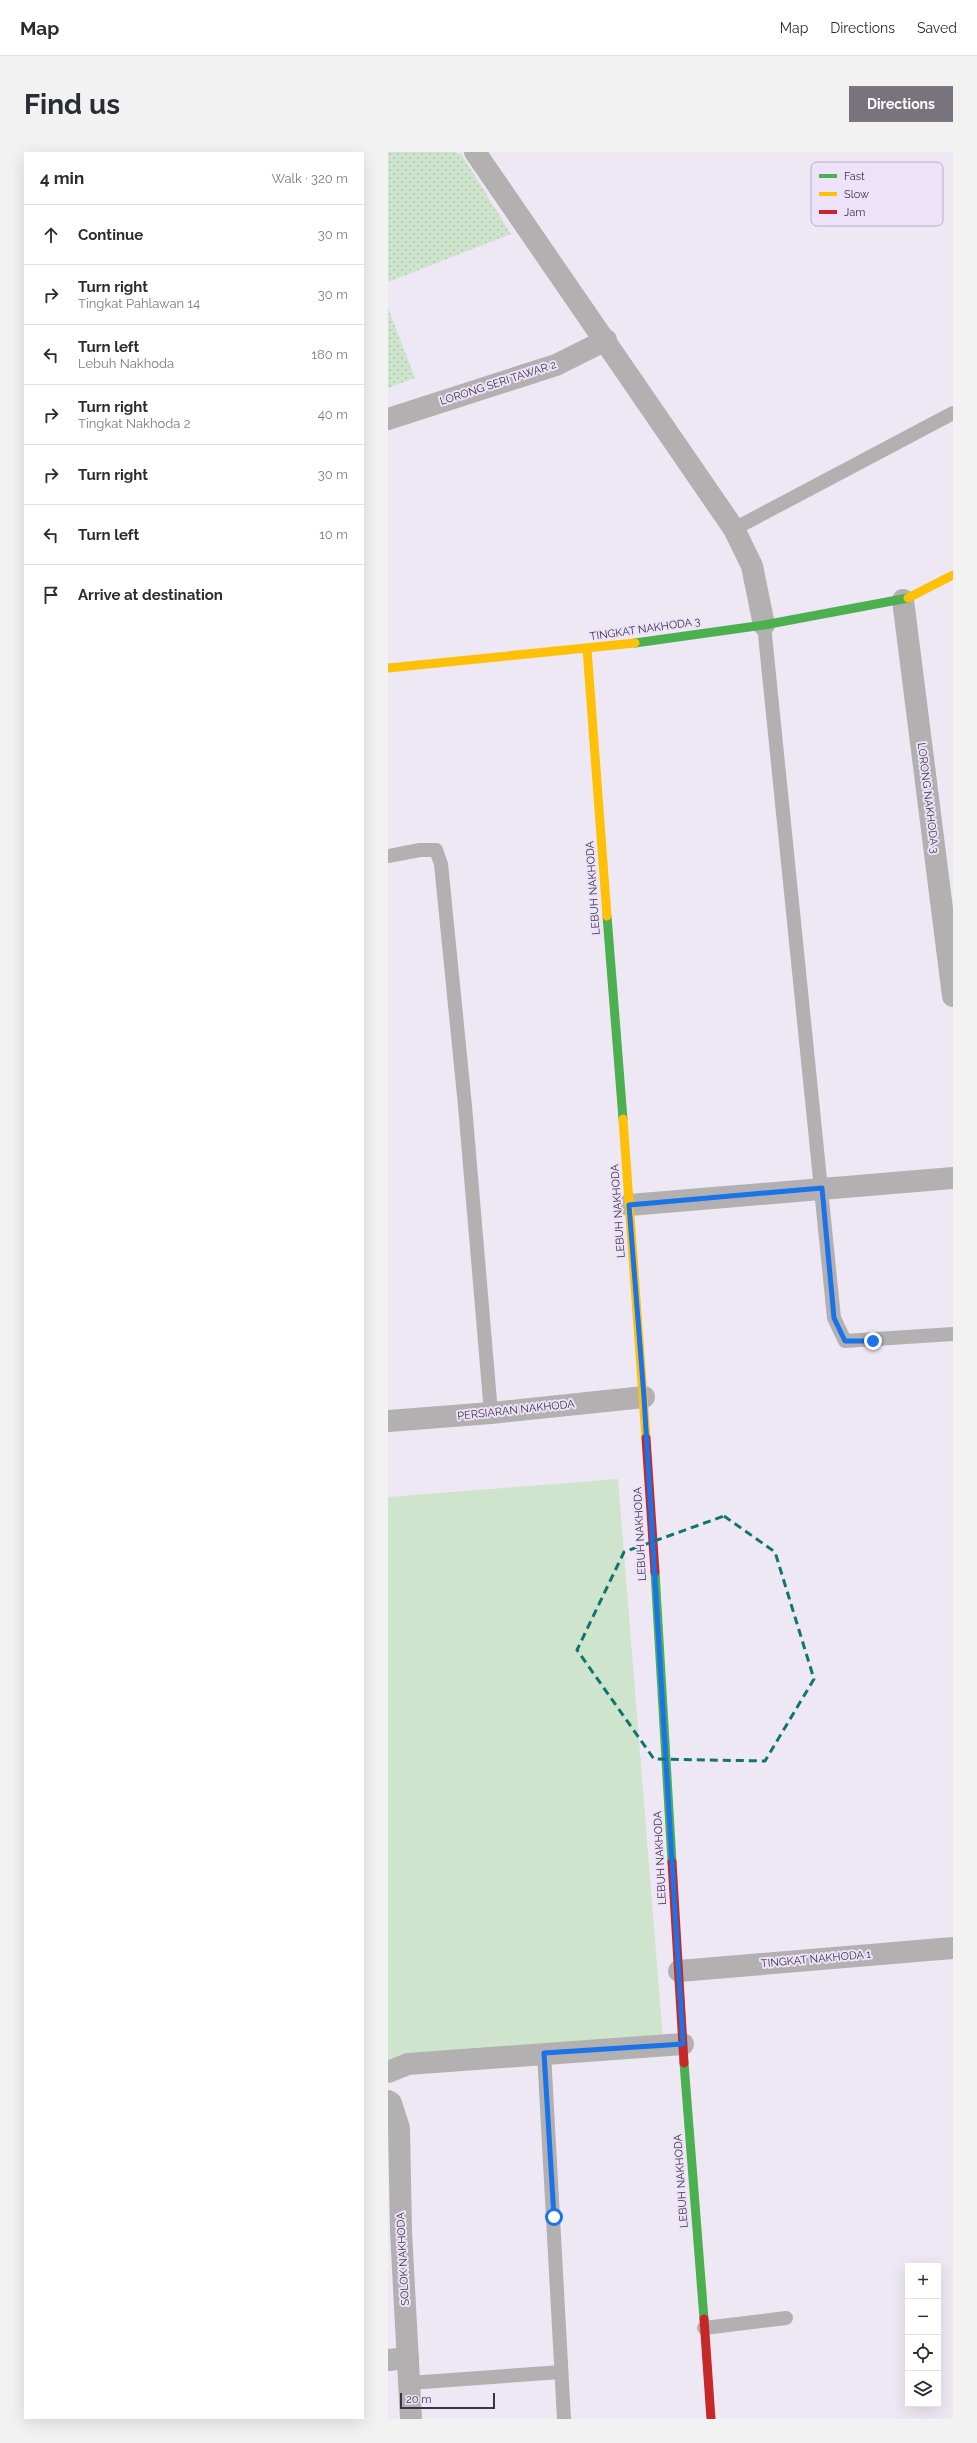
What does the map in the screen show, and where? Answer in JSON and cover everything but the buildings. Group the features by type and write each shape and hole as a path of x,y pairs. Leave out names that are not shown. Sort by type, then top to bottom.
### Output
{"street":[{"path":"475,152 606,340 647,403 734,529 752,566 764,625"},
{"name":"LORONG SERI TAWAR 2","path":"388,420 556,365 606,340"},
{"name":"TINGKAT NAKHODA 3","path":"388,668 587,649 764,625 903,600 953,575"},
{"name":"LORONG NAKHODA 3","path":"903,600 953,996"},
{"name":"LEBUH NAKHODA","path":"587,649 644,1397 683,2044 711,2419"},
{"path":"629,1205 953,1178"},
{"name":"PERSIARAN NAKHODA","path":"388,1420 491,1413 644,1397"},
{"name":"TINGKAT NAKHODA 1","path":"679,1971 953,1948"},
{"path":"388,2072 408,2064 683,2044"},
{"name":"SOLOK NAKHODA","path":"388,2101 399,2128 401,2231 398,2359 409,2383 411,2419"}],"lane":[{"path":"734,529 953,413"},
{"path":"764,625 834,1318 845,1341 953,1334"},
{"path":"388,856 420,850 436,850 441,864 465,1106 491,1413"},
{"path":"544,2053 564,2419"},
{"path":"704,2328 786,2318"},
{"path":"409,2383 561,2372"}],"highlighted area":[{"path":"724,1516 775,1552 814,1679 765,1761 654,1759 577,1650 624,1552"}],"green space":[{"path":"388,152 455,152 462,155 511,234 388,282"},
{"path":"388,308 415,378 388,388"},
{"path":"618,1479 663,2039 388,2061 388,1497"}],"traffic: fast":[{"path":"635,643 764,625 908,598"},
{"path":"607,916 623,1119"},
{"path":"655,1572 672,1862"},
{"path":"684,2063 704,2319"}],"traffic: slow":[{"path":"908,598 953,575"},
{"path":"388,668 635,643"},
{"path":"587,649 607,916"},
{"path":"623,1119 646,1438"}],"traffic: jam":[{"path":"646,1438 655,1572"},
{"path":"672,1862 684,2063"},
{"path":"704,2319 711,2419"}],"route":[{"path":"554,2217 544,2053 683,2044 644,1397 629,1205 822,1188 834,1318 845,1341 873,1341"}]}
